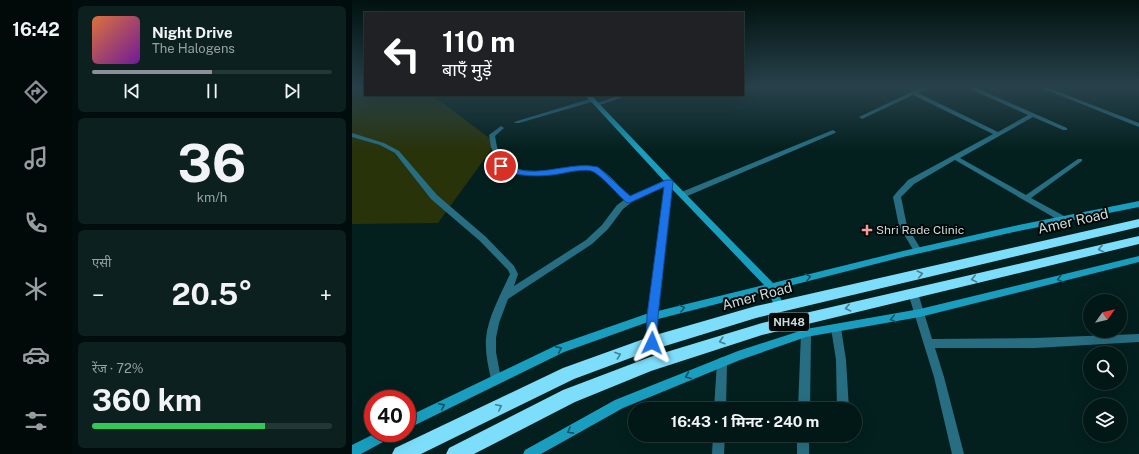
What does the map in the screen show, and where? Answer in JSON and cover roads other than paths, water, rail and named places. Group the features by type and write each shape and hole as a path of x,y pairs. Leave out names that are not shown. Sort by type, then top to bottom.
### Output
{"highway":[{"name":"Amer Road","path":"401,454 569,373 652,343 779,307 1139,223"},
{"name":"NH48","path":"455,454 569,396 650,364 762,329 1139,240"}],"street":[{"path":"517,122 565,108"},
{"path":"601,108 669,182 771,286 779,307"},
{"path":"862,117 881,108"},
{"path":"944,108 998,134"},
{"path":"1018,108 1065,129"},
{"path":"1096,108 1139,125"},
{"path":"918,250 903,226 897,197 901,190 911,182 1033,115"},
{"path":"501,128 492,135 492,143 501,166 511,171 526,174 582,168 596,169 629,200"},
{"path":"682,195 833,132"},
{"path":"352,135 382,144 397,152 434,197 483,239 514,274 512,282 503,297 494,323 491,338 491,352 496,379"},
{"path":"956,158 1063,219"},
{"path":"1026,198 1080,160"},
{"path":"503,297 589,242 605,227 620,206 629,200 669,182"},
{"path":"652,343 653,316 669,182"},
{"path":"416,419 561,348 653,316 918,250 1139,204"},
{"path":"528,454 619,404 722,362 806,333 920,313 1139,259"},
{"path":"913,293 929,344 958,454"},
{"path":"836,328 841,360 843,402"},
{"path":"804,402 806,333"},
{"path":"929,344 1036,343 1139,338"},
{"path":"720,402 722,362"},
{"path":"352,452 371,442"},
{"path":"718,454 719,442"},
{"path":"803,442 803,454"}],"place":[{"name":"Shri Rade Clinic","path":"867,230"}]}
